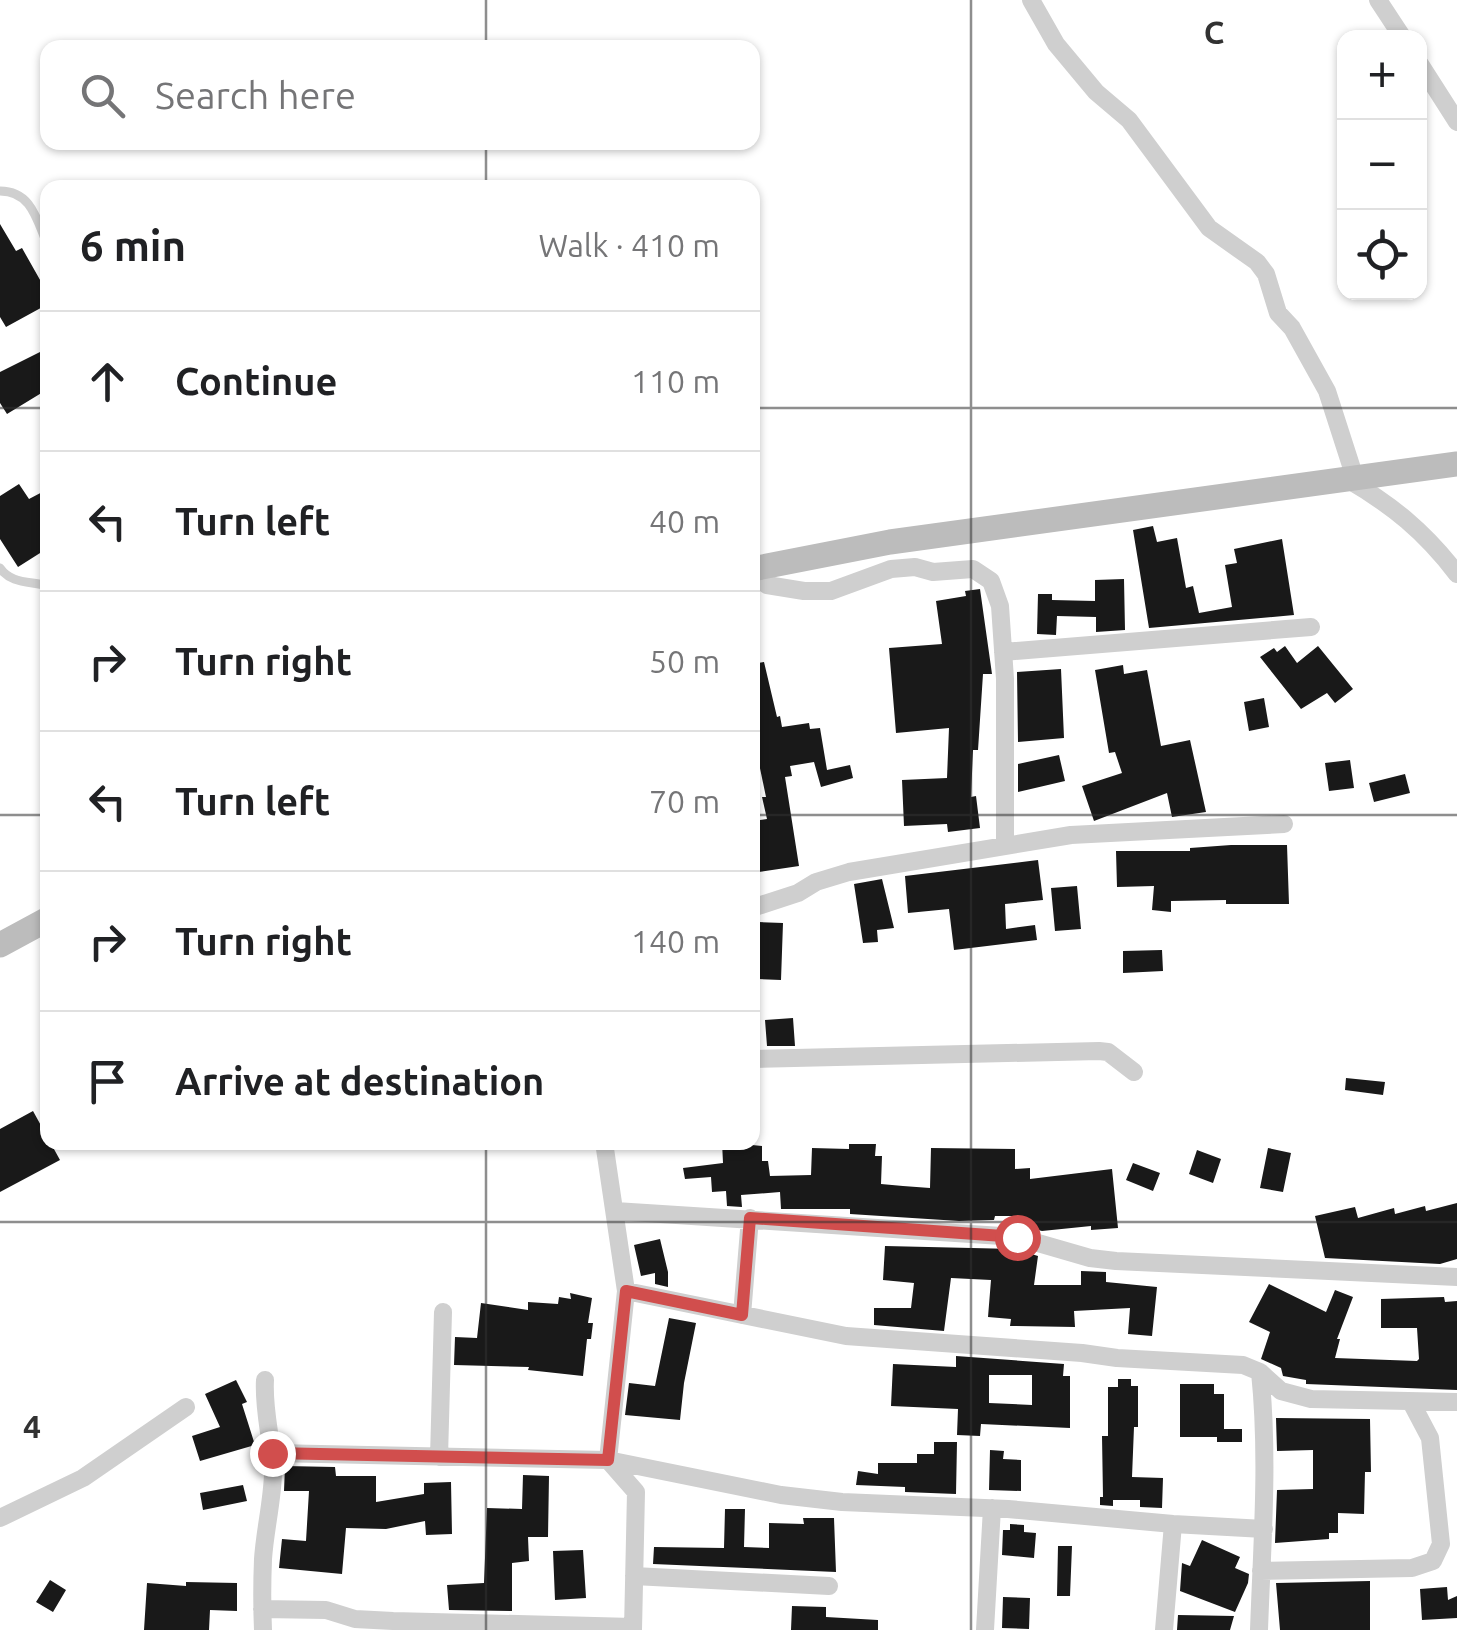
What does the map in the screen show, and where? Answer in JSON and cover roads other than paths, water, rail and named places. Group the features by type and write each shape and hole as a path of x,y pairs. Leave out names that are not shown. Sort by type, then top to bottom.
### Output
{"main road":[{"path":"760,570 890,542 1457,464"},
{"path":"0,946 40,923"}],"street":[{"path":"1031,0 1056,44 1096,92 1129,120 1208,228 1257,262 1266,274 1278,313 1292,328 1327,391 1351,478 1392,505 1457,574"},
{"path":"1378,0 1397,30"},
{"path":"1427,75 1457,122"},
{"path":"1392,472 1392,505"},
{"path":"760,579 767,585 804,592 831,591 891,569 916,567 932,572 972,568 991,580 996,591 1003,652 1005,846"},
{"path":"1003,652 1311,627"},
{"path":"760,905 849,872 1071,835 1284,824"},
{"path":"760,1058 1099,1051 1120,1060 1134,1072"},
{"path":"262,1610 326,1610 355,1619 469,1627 633,1628 636,1492 608,1460 626,1291 605,1150"},
{"path":"614,1211 1017,1237 1090,1258 1116,1261 1457,1278"},
{"path":"742,1315 750,1218"},
{"path":"626,1291 846,1336 1243,1364 1260,1372 1281,1391 1312,1399 1457,1402"},
{"path":"439,1456 443,1312"},
{"path":"1259,1630 1265,1423 1260,1372"},
{"path":"263,1630 272,1453 264,1403 265,1380"},
{"path":"1261,1571 1412,1568 1433,1561 1441,1544 1430,1438 1411,1402"},
{"path":"0,1518 83,1478 186,1407"},
{"path":"272,1453 608,1460 781,1495 842,1502 992,1508 1264,1529"},
{"path":"985,1630 992,1508"},
{"path":"1164,1630 1173,1524"},
{"path":"634,1576 829,1586"}],"lane":[{"path":"0,191 21,195 30,204 40,227"},
{"path":"0,568 18,582 40,585"}]}
